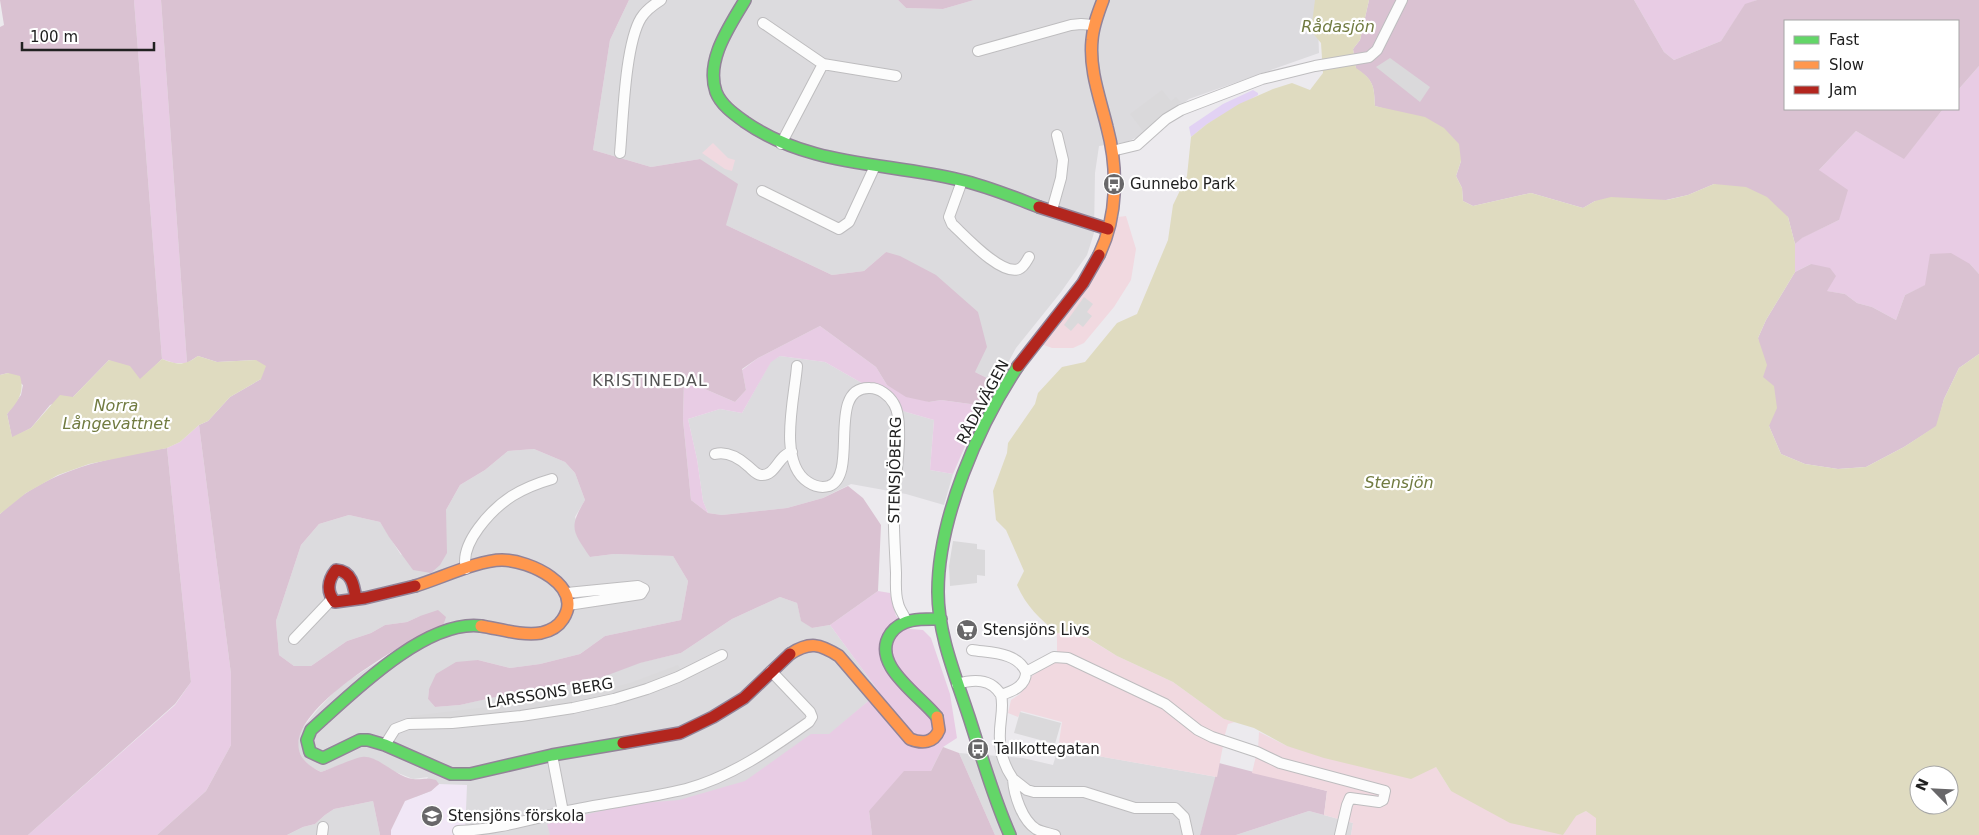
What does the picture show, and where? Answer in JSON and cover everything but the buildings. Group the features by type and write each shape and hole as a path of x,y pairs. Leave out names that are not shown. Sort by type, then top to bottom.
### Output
{"street":[{"path":"620,153 627,78 634,34 640,18 649,8 661,0"},
{"path":"745,0 717,56 714,71 717,92 723,102 745,122 781,144 822,157 911,170 962,180 1108,229"},
{"name":"RÅDAVÄGEN","path":"1010,835 987,779 957,684 941,619 938,594 942,552 950,512 960,482 1003,390 1030,348 1085,280 1102,251 1108,229 1114,184 1112,151 1107,122 1092,66 1090,45 1093,25 1103,0"},
{"path":"1112,151 1137,145 1166,119 1181,110 1262,79 1316,65 1372,55 1377,50 1402,0"},
{"path":"763,23 823,64 896,76"},
{"path":"978,51 1071,25 1093,25"},
{"path":"781,144 823,64"},
{"path":"1052,210 1062,178 1063,160 1057,135"},
{"path":"762,191 838,229 849,222 875,166"},
{"path":"962,180 949,217 952,224 994,262 1006,268 1020,269 1025,265 1028,257"},
{"name":"STENSJÖBERG","path":"797,366 790,419 792,452 795,466 804,480 818,486 829,486 839,479 846,414 850,399 854,394 865,388 875,388 894,403 899,428 894,502 897,594 898,604 906,620"},
{"path":"715,454 723,452 730,455 762,475 773,470 784,455 792,452"},
{"path":"466,569 464,561 468,546 491,514 514,494 552,478"},
{"path":"356,599 351,577 348,573 340,569 333,573 329,593 332,599 338,602 356,599 400,591 490,561 513,561 532,567 562,584 568,605 561,623 553,629 544,632 508,631 466,626 438,634 418,644 367,680 311,730 307,736 306,746 314,756 324,758 360,740 368,740 385,745 451,774 470,774 552,755 680,733 732,707 747,696 784,658 809,644 824,646 840,656 910,739 920,743 930,742 938,733 940,723 932,710 901,681 890,663 886,652 888,638 892,631 906,620 941,619"},
{"path":"566,593 638,586 644,590 641,594 568,605"},
{"path":"294,639 332,599"},
{"path":"972,650 1018,660 1026,672 1022,685 1002,695"},
{"name":"LARSSONS BERG","path":"385,745 395,730 408,724 452,723 520,716 573,708 614,699 647,689 722,655"},
{"path":"1026,672 1054,657 1068,658 1165,704 1198,730 1212,737 1256,752 1280,763 1385,791 1383,800 1379,802 1350,798 1340,835"},
{"path":"458,831 476,831 563,812 686,789 709,782 772,749 809,722 812,717 810,712 771,671"},
{"path":"957,684 974,680 982,681 994,686 1002,695 999,745 1007,770 1024,788 1034,792 1084,792 1135,808 1175,808 1184,816 1188,835"},
{"path":"552,755 563,812"},
{"path":"1014,779 1014,790 1020,806 1031,825 1038,830 1055,835"}],"shaded area":[{"path":"0,0 134,0 162,359 140,380 109,360 73,397 50,405 31,428 12,438 7,414 21,395 23,385 8,373 0,375 0,27 4,25"},
{"path":"134,0 161,0 187,363 174,363 162,359"},
{"path":"161,0 629,0 610,40 593,150 651,167 700,159 738,184 726,225 832,275 864,271 886,252 900,256 936,275 978,312 987,347 975,372 997,383 985,406 941,400 929,402 906,397 887,385 876,367 820,326 758,358 742,369 746,390 735,402 684,380 683,420 691,500 708,513 722,515 787,508 823,498 848,486 863,498 881,525 878,591 830,625 812,628 801,621 797,603 780,597 732,619 681,653 640,663 592,681 500,696 460,705 435,707 428,699 429,689 436,674 456,662 478,660 510,668 540,664 580,654 605,636 681,620 688,581 673,556 614,554 590,557 576,535 575,530 576,517 585,500 575,473 565,462 534,449 508,451 485,470 460,485 446,510 447,553 440,565 431,573 413,570 380,522 349,515 319,524 301,545 276,621 279,655 294,666 311,666 347,641 371,633 385,625 407,622 438,610 446,617 442,629 407,643 347,682 325,701 308,721 299,740 302,757 321,772 358,758 368,757 407,777 413,779 433,779 439,784 431,791 405,801 391,830 391,835 380,835 373,801 334,809 315,824 303,827 287,835 157,835 206,791 231,745 231,674 199,425 208,421 230,397 261,379 256,360 217,362 198,356 187,363"},
{"path":"629,0 898,0 906,8 943,9 974,0 1317,0 1319,53 1189,99 1142,135 1127,142 1099,146 1095,173 1094,233 1087,255 1061,292 1016,348 997,383 975,372 886,252 864,271 832,275 726,225 700,159 651,167 593,150 610,40"},
{"path":"898,0 974,0 943,9 906,8"},
{"path":"1369,0 1634,0 1664,52 1674,60 1721,41 1745,4 1757,0 1979,0 1979,66 1959,89 1959,20 1784,20 1784,110 1942,110 1904,159 1856,131 1819,170 1848,190 1839,220 1802,238 1795,244 1788,217 1714,184 1688,195 1666,200 1595,201 1583,208 1531,193 1473,206 1463,201 1462,188 1456,176 1461,161 1396,112 1375,106 1370,80 1356,69 1353,49 1360,40"},
{"path":"1634,0 1757,0 1745,5 1721,41 1674,60 1664,52"},
{"path":"1390,58 1430,87 1420,102 1376,67"},
{"path":"1979,66 1979,274 1970,264 1905,295 1896,320 1872,307 1857,303 1845,294 1826,291 1811,264 1795,272 1795,244 1801,238 1839,220 1819,170 1856,131 1904,158 1942,110 1959,110 1959,89"},
{"path":"1162,90 1171,101 1176,97 1181,102 1143,131 1130,114"},
{"path":"713,143 728,158 735,160 732,171 725,169 702,153"},
{"path":"1126,216 1136,249 1131,280 1114,307 1084,343 1073,348 1052,348 1041,344 1104,261 1118,217"},
{"path":"1951,253 1970,264 1979,274 1979,354 1959,368 1944,399 1937,426 1904,447 1866,467 1838,469 1805,464 1781,454 1769,426 1758,338 1766,320 1795,272 1811,264 1830,268 1836,276 1827,291 1845,294 1857,303 1872,307 1896,320 1905,295 1925,285 1930,254"},
{"path":"1084,297 1093,304 1087,312 1092,316 1083,327 1078,323 1071,331 1064,325"},
{"path":"820,326 876,367 887,385 929,402 941,400 985,406 972,430 953,474 930,470 934,420 892,406 888,398 825,362 780,356 771,362 742,413 720,409 688,419 697,459 703,501 708,513 691,500 683,420 684,380 735,402 746,390 742,370 758,358"},
{"path":"780,356 825,362 888,398 906,412 934,420 930,470 953,474 944,505 906,494 851,484 823,498 787,508 722,515 708,513 703,501 697,459 688,419 720,409 742,413 771,361"},
{"path":"199,425 231,674 231,745 206,791 157,835 28,835 175,705 191,682 167,448 180,442"},
{"path":"167,448 191,682 175,704 28,835 0,835 0,514 18,499 57,476 122,456"},
{"path":"534,449 565,462 575,473 585,500 575,517 590,557 614,554 673,556 688,581 681,620 605,636 580,654 540,664 510,668 478,660 429,689 428,699 435,707 460,705 681,653 732,619 780,597 797,603 801,620 812,628 830,625 879,692 829,735 872,835 391,835 428,777 413,779 393,771 375,760 341,765 321,772 311,767 303,759 297,747 300,731 318,709 340,686 409,642 420,616 407,622 385,625 371,633 347,641 311,666 294,666 279,655 276,621 301,545 319,524 349,515 380,522 401,555 446,510 460,485 485,470 508,451"},
{"path":"953,541 977,544 977,549 985,550 985,576 977,575 977,583 950,586 949,566"},
{"path":"878,591 890,593 896,616 910,629 923,630 931,638 950,694 957,738 943,747 931,771 869,811 872,835 550,835 547,824 630,804 679,800 745,781 811,734 829,734 879,692 830,625"},
{"path":"1076,631 1117,656 1173,682 1224,719 1235,722 1228,724 1224,738 1258,749 1259,732 1287,746 1436,767 1451,791 1576,816 1586,811 1596,817 1596,835 1351,835 1353,823 1324,815 1327,791 1252,773 1256,756 1223,746 1217,777 1058,749 1062,722 1021,711 1018,717 1008,713 1011,700 1020,694 1032,676 1057,659 1057,633"},
{"path":"678,665 681,671 650,684 582,703 520,711 518,703 580,696 630,683"},
{"path":"505,705 506,713 439,720 411,720 411,716"},
{"path":"1020,712 1061,723 1055,744 1014,733"},
{"path":"943,747 959,753 995,835 872,835 869,811 904,771 931,771"},
{"path":"1058,749 1217,777 1200,835 995,835 959,753 1023,758 1053,765"},
{"path":"1219,763 1327,791 1324,815 1309,811 1236,835 1200,835"},
{"name":"Stensjöns förskola","path":"439,784 467,785 465,835 391,835 391,830 405,801 431,791"},
{"path":"373,801 380,835 287,835 303,827 315,824 334,809"},
{"path":"1309,811 1353,823 1351,835 1236,835"}],"sand":[{"path":"1253,90 1258,95 1207,124 1191,137 1189,127 1223,104"}],"water":[{"name":"Stensjön","path":"1315,0 1369,0 1360,40 1353,49 1356,68 1372,84 1375,106 1425,117 1444,128 1459,144 1461,161 1456,176 1462,188 1463,201 1473,206 1531,193 1583,208 1595,201 1611,197 1667,200 1688,195 1714,184 1746,187 1767,197 1788,217 1795,244 1795,272 1766,320 1758,338 1767,365 1763,377 1774,386 1777,408 1769,426 1781,454 1805,464 1838,469 1866,467 1904,447 1936,426 1944,399 1959,368 1979,354 1979,835 1596,835 1596,818 1586,811 1576,816 1563,835 1510,823 1451,791 1436,767 1411,779 1324,758 1287,746 1254,728 1224,719 1173,682 1117,656 1077,631 1057,633 1034,612 1017,585 1024,571 1006,530 996,520 993,491 1007,453 1008,443 1035,404 1038,393 1062,367 1085,362 1117,323 1137,314 1168,240 1173,205 1187,176 1191,137 1207,124 1239,104 1273,89 1292,83 1310,90 1323,73 1321,43 1311,31"},
{"name":"Norra Långevattnet","path":"198,356 217,362 256,360 266,366 261,379 230,397 208,421 199,425 180,442 167,448 89,464 58,475 26,493 0,514 0,375 8,373 20,376 22,387 20,396 7,414 12,437 31,428 60,395 73,397 109,360 130,366 140,379 162,359 181,364 189,362"}],"traffic: fast":[{"path":"745,0 726,32 716,56 713,80 721,101 745,122 770,137 795,148 849,161 970,182 1039,207"},
{"path":"1010,835 993,792 944,640 938,592 945,534 963,474 989,416 1018,366"},
{"path":"937,717 909,689 891,667 886,645 891,633 901,624 914,620 941,619"},
{"path":"481,626 459,627 436,634 390,662 311,730 307,740 310,752 323,758 360,740 368,740 385,745 451,774 470,774 552,755 623,743"}],"traffic: slow":[{"path":"1099,255 1110,224 1114,192 1111,143 1096,84 1091,51 1093,30 1103,0"},
{"path":"415,586 470,566 502,560 513,561 539,570 551,577 567,596 568,607 563,619 548,631 526,634 481,626"},
{"path":"790,654 803,647 815,646 839,656 910,739 923,742 934,738 939,730 937,717"}],"traffic: jam":[{"path":"1039,207 1108,229"},
{"path":"1018,366 1083,283 1099,255"},
{"path":"356,599 349,576 336,570 329,586 330,594 335,602 365,598 415,586"},
{"path":"623,743 680,733 713,717 744,698 790,654"}],"place":[{"name":"Gunnebo Park","path":"1114,184"},
{"name":"Stensjöns Livs","path":"967,630"},
{"name":"Tallkottegatan","path":"978,749"},
{"name":"Stensjöns förskola","path":"432,816"}],"district":[{"name":"KRISTINEDAL","path":"650,380"}],"water label":[{"name":"Rådasjön","path":"1338,26"}]}
